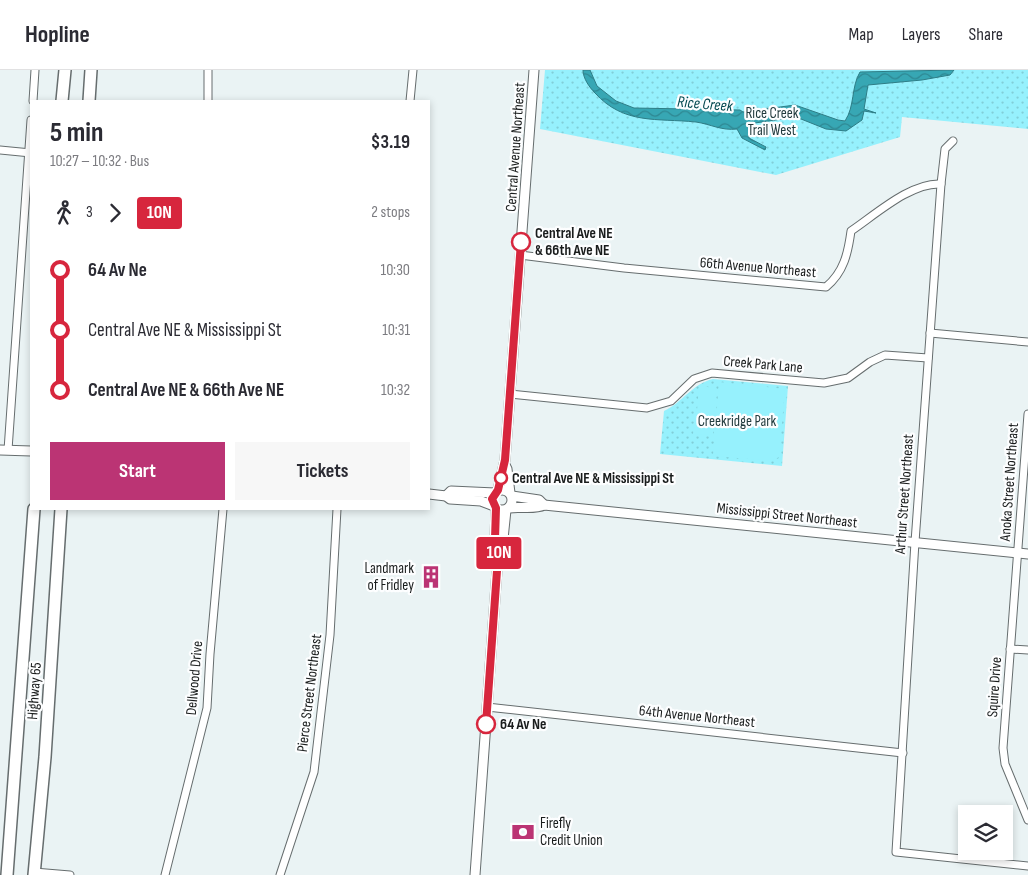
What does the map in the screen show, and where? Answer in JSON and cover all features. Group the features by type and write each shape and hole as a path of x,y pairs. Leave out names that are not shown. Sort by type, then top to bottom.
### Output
{"highway":[{"path":"62,100 65,70"},
{"path":"89,100 91,70"},
{"name":"Highway 65","path":"5,870 34,510"},
{"name":"Highway 65","path":"34,873 61,510"}],"street":[{"path":"33,100 35,70"},
{"path":"208,70 208,100"},
{"path":"410,100 412,70"},
{"name":"Central Avenue Northeast","path":"511,494 505,465 534,70"},
{"name":"Arthur Street Northeast","path":"953,141 945,149 941,184 914,542 896,852 1028,866"},
{"path":"0,150 30,153 4,450 30,452"},
{"name":"66th Avenue Northeast","path":"520,255 624,268 826,287 838,278 848,252 851,231 914,189 933,183 941,184"},
{"path":"930,333 1028,342"},
{"name":"Creek Park Lane","path":"510,394 647,408 671,401 694,379 712,373 824,383 848,378 870,362 885,355 928,358"},
{"name":"Anoka Street Northeast","path":"1017,552 1028,414"},
{"name":"Central Avenue Northeast","path":"496,492 502,468 505,465"},
{"path":"446,496 451,491 496,492 504,490 511,494 512,502 507,509 503,539 499,542 475,875"},
{"path":"496,492 492,499 495,507 495,539 499,542"},
{"path":"430,494 446,496 450,499 481,501 495,507 507,509"},
{"name":"Mississippi Street Northeast","path":"511,494 539,500 544,505"},
{"name":"Mississippi Street Northeast","path":"507,509 522,506 538,508 544,505 1028,554"},
{"name":"Dellwood Drive","path":"165,875 207,708 223,510"},
{"name":"Pierce Street Northeast","path":"280,875 314,772 330,635 337,510"},
{"name":"Squire Drive","path":"1017,552 1003,756 1007,772 1028,820"},
{"path":"1010,649 1028,650"},
{"name":"64th Avenue Northeast","path":"487,707 903,753"},
{"path":"34,873 70,875"}],"green space":[{"name":"Rice Creek Trail West","path":"545,70 1028,70 1028,129 902,117 900,137 776,175 540,129"},
{"name":"Creekridge Park","path":"713,379 788,386 782,466 660,454 664,411 699,385"},
{"path":"719,382 785,389 779,457 772,461 713,456"},
{"path":"699,386 716,388 713,425 696,423"},
{"path":"694,425 713,426 713,435 693,434"}],"water":[{"name":"Rice Creek","path":"583,70 590,70 597,86 616,101 634,108 740,110 743,112 795,105 845,121 860,72 954,70 950,75 922,80 868,85 864,109 876,113 864,111 862,120 846,131 826,129 796,117 748,124 749,138 766,147 765,150 742,138 737,129 721,128 696,122 655,120 629,115 606,103 593,91 585,79"}],"bus line":[{"name":"10N","path":"486,724 499,543 495,539 496,508 492,499 498,490 502,468 505,465 521,242"}],"place":[{"name":"Central Ave NE & 66th Ave NE","path":"521,242"},
{"name":"Central Ave NE & Mississippi St","path":"501,478"},
{"name":"Landmark of Fridley","path":"431,577"},
{"name":"64 Av Ne","path":"486,724"},
{"name":"Firefly Credit Union","path":"523,832"}]}
